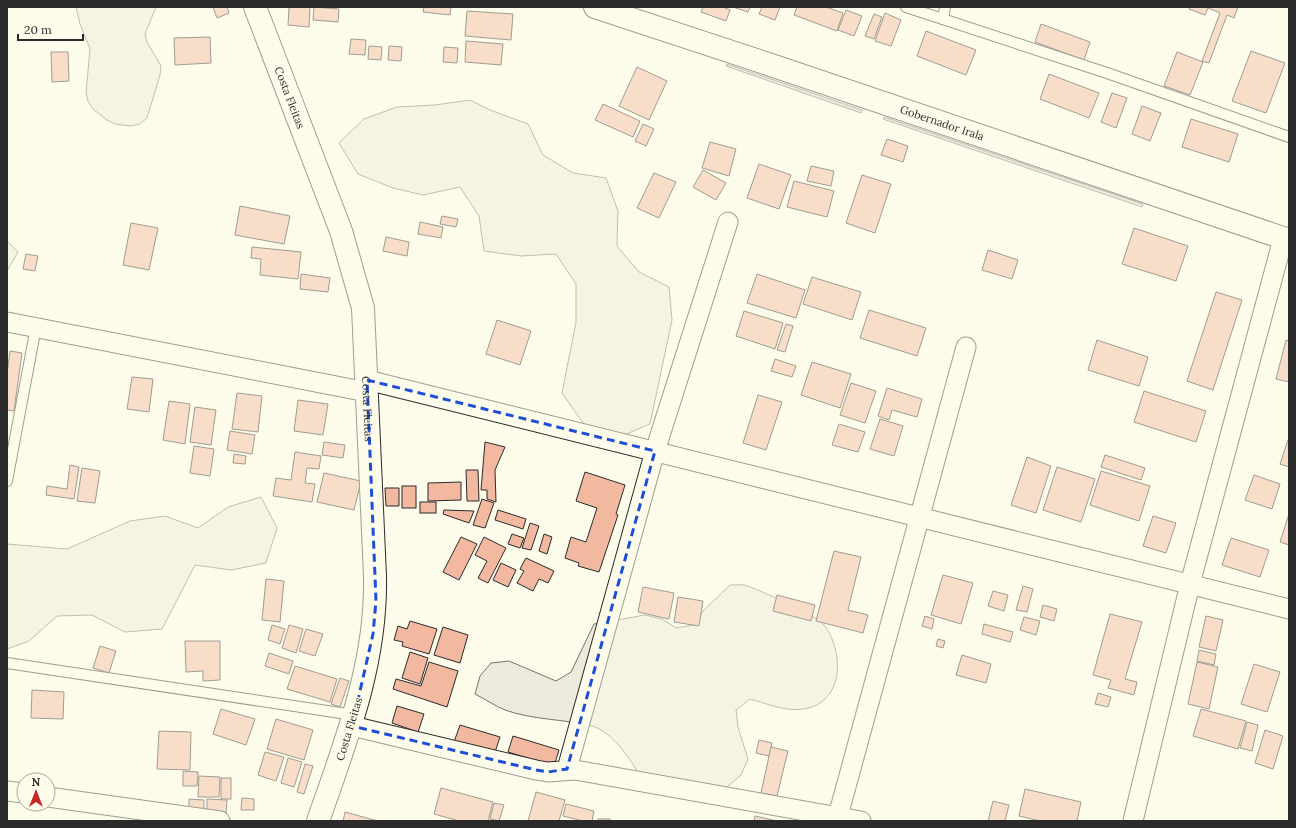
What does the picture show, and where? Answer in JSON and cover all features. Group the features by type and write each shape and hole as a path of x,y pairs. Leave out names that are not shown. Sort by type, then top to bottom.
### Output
{"main road":[{"name":"Costa Fleitas","path":"255,7 341,231 363,308 376,601 373,634 353,721 318,821"},
{"name":"Gobernador Irala","path":"595,7 768,64 1286,240"}],"street":[{"path":"567,769 655,451 728,222"},
{"path":"1133,821 1190,584 1286,240"},
{"path":"7,322 367,386 655,451 1289,609"},
{"path":"838,816 966,347"},
{"path":"353,721 536,770 548,772 567,769 861,821"},
{"path":"56,798 220,821"}],"lane":[{"path":"906,7 1110,74 1289,137"},
{"path":"943,19 945,7"},
{"path":"7,481 36,327"},
{"path":"7,663 353,721"}],"highlighted area":[{"path":"367,380 655,451 567,769 548,772 536,770 352,726 373,634 376,601"}],"shaded area":[{"path":"76,7 156,7 145,34 147,42 161,66 160,75 147,118 140,124 131,126 115,124 107,120 93,109 88,101 86,93 90,49 80,24"},
{"path":"727,64 862,110 861,113 726,66"},
{"path":"470,100 490,110 528,124 543,155 573,173 606,178 618,211 617,246 639,272 669,287 672,320 650,424 617,438 583,423 562,393 576,322 576,284 556,254 521,256 484,251 479,216 460,187 423,195 393,188 358,174 339,143 364,119 397,107 435,105"},
{"path":"884,117 1143,204 1142,207 883,119"},
{"path":"7,241 18,252 7,271"},
{"path":"261,497 277,528 266,563 231,570 195,565 162,629 125,632 92,615 57,616 29,641 7,649 7,544 67,549 130,521 165,516 198,528 228,507"},
{"path":"730,585 748,586 789,604 820,621 831,636 835,648 837,674 834,686 827,697 817,704 804,709 797,710 777,707 750,699 736,710 738,727 748,759 741,775 727,787 711,795 642,781 622,749 615,741 600,729 581,724 526,716 505,710 475,694 480,676 491,663 509,661 556,681 571,672 594,624 645,615 662,619 676,628 694,625 703,611"}],"building":[{"path":"213,7 227,7 229,13 217,18"},
{"path":"289,7 310,7 309,27 288,25"},
{"path":"314,7 339,9 338,22 313,20"},
{"path":"424,7 451,7 450,15 423,12"},
{"path":"703,7 723,7 730,10 726,21 701,12"},
{"path":"733,7 750,7 748,12"},
{"path":"762,7 780,7 775,20 759,14"},
{"path":"797,7 826,7 843,13 837,31 794,15"},
{"path":"1190,7 1238,7 1234,18 1227,15 1209,63 1202,61 1220,13 1208,8 1205,15 1189,9"},
{"path":"846,10 862,16 854,36 838,30"},
{"path":"467,11 513,14 511,40 465,36"},
{"path":"885,13 901,20 891,46 875,41"},
{"path":"874,14 882,17 874,39 865,36"},
{"path":"1041,24 1090,42 1084,60 1035,42"},
{"path":"926,31 976,50 966,75 917,56"},
{"path":"210,37 211,63 175,65 174,38"},
{"path":"351,39 366,40 365,55 349,54"},
{"path":"466,41 503,44 501,65 465,62"},
{"path":"369,46 382,47 381,60 368,59"},
{"path":"389,46 402,47 401,61 388,60"},
{"path":"444,47 458,48 457,63 443,62"},
{"path":"1251,51 1285,63 1266,113 1232,101"},
{"path":"51,52 68,52 69,81 52,82"},
{"path":"1177,52 1203,62 1190,95 1164,86"},
{"path":"637,67 667,81 649,120 619,106"},
{"path":"1049,74 1099,93 1089,118 1040,99"},
{"path":"1112,93 1127,98 1116,128 1101,122"},
{"path":"603,104 640,121 633,137 595,120"},
{"path":"1142,106 1161,113 1150,141 1132,134"},
{"path":"1191,119 1238,134 1229,162 1182,147"},
{"path":"643,124 654,129 646,146 635,141"},
{"path":"887,139 908,146 903,162 881,155"},
{"path":"710,142 736,149 729,176 702,168"},
{"path":"759,164 791,175 779,209 747,198"},
{"path":"811,166 834,171 831,186 807,181"},
{"path":"703,170 726,183 716,200 693,187"},
{"path":"654,173 676,182 659,218 637,208"},
{"path":"862,175 891,184 875,233 846,223"},
{"path":"794,181 834,191 827,217 787,207"},
{"path":"240,206 290,216 284,244 235,235"},
{"path":"442,216 458,219 456,227 440,224"},
{"path":"420,222 443,227 441,238 418,234"},
{"path":"131,223 158,228 149,270 123,265"},
{"path":"1134,228 1188,246 1176,281 1122,264"},
{"path":"386,237 409,242 407,256 383,251"},
{"path":"252,247 301,252 298,279 260,275 261,259 251,258"},
{"path":"988,250 1018,260 1012,279 982,270"},
{"path":"26,254 38,256 35,271 23,269"},
{"path":"301,274 330,278 328,292 300,289"},
{"path":"757,274 805,290 796,318 747,303"},
{"path":"812,277 861,292 852,320 803,304"},
{"path":"1216,292 1242,300 1213,390 1187,381"},
{"path":"869,310 926,328 917,356 860,338"},
{"path":"744,311 783,323 775,349 736,336"},
{"path":"497,320 531,331 520,365 486,354"},
{"path":"786,324 793,326 785,352 777,350"},
{"path":"1097,340 1148,357 1139,386 1088,370"},
{"path":"1286,340 1289,341 1289,382 1276,379"},
{"path":"10,351 22,353 14,411 7,410 7,374"},
{"path":"775,359 796,366 792,377 771,371"},
{"path":"812,362 851,374 840,408 801,395"},
{"path":"132,377 153,379 149,412 127,409"},
{"path":"851,383 876,391 865,423 840,415"},
{"path":"887,388 922,399 917,417 892,410 889,420 878,416"},
{"path":"1144,391 1206,411 1196,442 1134,422"},
{"path":"237,393 262,396 258,432 232,429"},
{"path":"758,395 782,402 766,450 743,443"},
{"path":"298,400 328,404 323,435 294,431"},
{"path":"169,401 190,404 185,444 163,440"},
{"path":"195,407 216,410 211,445 190,442"},
{"path":"880,419 903,426 894,456 870,449"},
{"path":"839,424 865,432 858,452 832,445"},
{"path":"230,431 255,435 252,454 227,450"},
{"path":"1289,440 1289,467 1280,464"},
{"path":"324,442 345,445 343,458 322,455"},
{"path":"485,442 505,447 495,470 496,502 487,499 487,490 481,490"},
{"path":"194,446 214,449 210,476 190,473"},
{"path":"295,452 321,456 319,469 307,468 305,483 315,484 312,502 273,496 276,478 291,480"},
{"path":"234,454 246,456 245,464 233,463"},
{"path":"1105,455 1145,468 1141,480 1101,467"},
{"path":"1027,457 1051,466 1036,513 1011,505"},
{"path":"70,465 79,467 74,499 46,495 47,486 67,489"},
{"path":"1057,467 1095,479 1081,522 1043,510"},
{"path":"82,468 100,471 95,503 77,501"},
{"path":"466,470 478,470 479,501 467,501"},
{"path":"1101,471 1150,486 1139,521 1090,505"},
{"path":"585,472 625,485 616,514 618,515 599,572 578,566 579,563 565,558 571,537 586,542 597,508 576,501"},
{"path":"324,473 361,481 354,510 317,502"},
{"path":"1254,475 1280,484 1272,509 1245,500"},
{"path":"461,482 461,500 428,501 428,483"},
{"path":"402,486 416,486 416,508 402,508"},
{"path":"385,488 399,488 399,506 386,506"},
{"path":"482,499 494,503 485,528 473,525"},
{"path":"420,502 436,502 436,513 420,513"},
{"path":"444,510 474,511 469,523 443,514"},
{"path":"498,510 526,519 523,529 495,520"},
{"path":"1289,514 1289,545 1280,542"},
{"path":"1153,516 1176,523 1166,553 1143,546"},
{"path":"530,523 539,526 531,550 522,548"},
{"path":"512,534 524,538 520,548 508,544"},
{"path":"544,534 552,537 547,554 539,551"},
{"path":"461,537 477,544 459,580 443,572"},
{"path":"484,537 506,548 488,583 478,578 487,561 475,555"},
{"path":"1231,538 1269,550 1260,577 1222,565"},
{"path":"834,551 861,557 848,610 868,615 863,633 816,621"},
{"path":"526,558 554,571 548,583 539,579 533,591 517,583 524,571 520,569"},
{"path":"501,563 516,570 508,587 493,580"},
{"path":"943,575 973,583 961,624 931,615"},
{"path":"266,579 284,581 280,622 262,620"},
{"path":"1023,586 1033,589 1027,612 1016,610"},
{"path":"643,587 674,593 669,619 638,612"},
{"path":"993,591 1008,595 1004,611 988,606"},
{"path":"777,595 815,605 811,621 773,611"},
{"path":"678,597 703,601 699,626 674,622"},
{"path":"1043,605 1057,609 1054,621 1040,617"},
{"path":"1110,614 1142,622 1125,679 1137,682 1134,695 1108,688 1111,680 1093,675"},
{"path":"925,616 934,619 932,629 922,626"},
{"path":"1206,616 1223,620 1216,651 1199,647"},
{"path":"1024,617 1040,621 1036,635 1020,630"},
{"path":"410,621 437,629 429,654 402,646 403,642 394,640 398,626 407,629"},
{"path":"984,624 1013,632 1010,642 982,634"},
{"path":"272,625 285,629 280,644 268,640"},
{"path":"289,625 303,629 296,653 282,648"},
{"path":"443,627 468,635 460,663 434,655"},
{"path":"306,629 323,634 315,656 299,651"},
{"path":"938,639 945,641 943,648 936,646"},
{"path":"185,641 220,641 220,680 203,681 203,671 186,672"},
{"path":"100,646 116,651 109,673 93,668"},
{"path":"1199,650 1216,654 1214,665 1197,661"},
{"path":"410,652 428,658 420,684 402,678"},
{"path":"269,653 293,661 289,674 265,666"},
{"path":"962,655 991,664 986,683 956,675"},
{"path":"429,662 458,671 447,707 393,689 396,679 421,686"},
{"path":"1197,662 1218,667 1209,709 1188,704"},
{"path":"1254,664 1280,672 1267,712 1241,704"},
{"path":"295,666 337,679 330,702 287,689"},
{"path":"340,678 349,681 340,707 331,704"},
{"path":"32,690 64,692 63,719 31,718"},
{"path":"1098,693 1111,697 1108,707 1095,704"},
{"path":"397,706 424,714 418,732 392,723"},
{"path":"221,709 255,719 246,745 213,734"},
{"path":"1201,709 1246,721 1238,749 1193,736"},
{"path":"276,719 313,730 304,760 267,749"},
{"path":"1247,722 1258,725 1252,751 1240,748"},
{"path":"460,725 500,737 494,755 454,742"},
{"path":"1265,730 1283,736 1273,769 1255,763"},
{"path":"159,731 191,732 190,770 157,769"},
{"path":"513,736 559,750 554,766 508,752"},
{"path":"759,740 772,743 769,756 756,753"},
{"path":"771,747 788,751 777,796 761,793"},
{"path":"265,752 284,757 276,781 258,775"},
{"path":"288,758 302,762 294,787 281,783"},
{"path":"305,764 313,766 304,794 297,792"},
{"path":"183,771 198,772 197,786 183,786"},
{"path":"199,776 220,777 219,797 198,797"},
{"path":"221,778 231,778 231,799 221,799"},
{"path":"441,788 493,802 488,821 459,821 434,814"},
{"path":"1025,789 1081,802 1077,821 1040,821 1019,816"},
{"path":"536,792 565,800 559,821 528,821"},
{"path":"242,798 254,799 254,810 241,810"},
{"path":"189,799 204,800 204,812 189,811"},
{"path":"207,799 227,800 226,813 207,812"},
{"path":"993,801 1009,805 1005,821 988,821"},
{"path":"494,803 504,805 499,821 490,819"},
{"path":"566,804 594,811 592,821 583,821 563,816"},
{"path":"345,812 378,821 343,821"},
{"path":"755,816 777,821 754,821"},
{"path":"598,819 610,819 610,821 598,821"}]}
